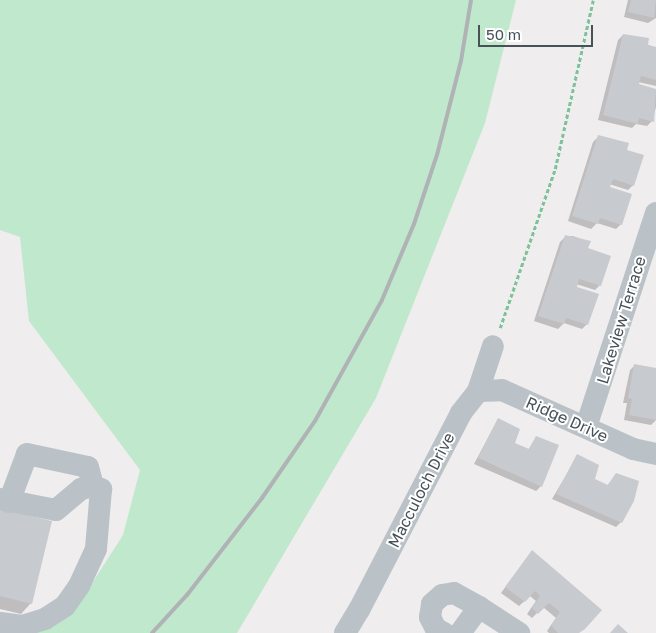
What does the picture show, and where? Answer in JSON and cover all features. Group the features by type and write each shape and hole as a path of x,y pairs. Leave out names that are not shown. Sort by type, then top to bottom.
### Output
{"street":[{"name":"Lakeview Terrace","path":"586,427 656,213"},
{"name":"Macculoch Drive","path":"344,633 359,610 461,413 478,392 493,346"},
{"name":"Ridge Drive","path":"478,392 502,390 633,449 656,454"},
{"path":"0,623 22,626 45,619 64,606 79,586 96,549 101,489 93,486 81,489 56,510 4,500 27,454 88,467 93,486"},
{"path":"444,633 436,629 430,617 432,604 442,595 454,593 519,633"},
{"path":"460,633 479,607"}],"path":[{"path":"493,346 555,170 593,0"}],"green space":[{"path":"0,0 516,0 485,123 376,398 237,633 14,633 73,613 123,535 140,470 29,321 20,237 0,230"}],"building":[{"path":"631,0 656,0 654,18 628,12"},
{"path":"623,34 649,38 648,45 656,47 656,80 641,76 639,84 656,89 654,122 639,118 638,124 603,115"},
{"path":"598,135 629,143 627,150 644,155 634,186 613,179 610,187 632,194 622,225 600,218 598,224 572,216"},
{"path":"565,235 591,241 588,248 611,256 601,286 579,279 577,287 599,294 588,325 566,318 564,324 538,316"},
{"path":"634,364 656,368 656,420 629,415 632,399 628,398"},
{"path":"498,418 520,429 515,443 529,449 536,436 559,445 542,487 478,458"},
{"path":"577,454 599,465 595,479 608,485 616,473 639,481 634,501 622,523 556,494"},
{"path":"0,509 52,521 32,604 0,596"},
{"path":"532,550 602,610 579,633 558,633 551,625 560,612 549,603 538,614 532,608 540,596 535,591 525,602 505,587"},
{"path":"618,624 628,633 610,633"}],"railway":[{"path":"152,633 187,595 262,498 315,421 382,300 414,224 437,155 461,61 471,0"}]}
